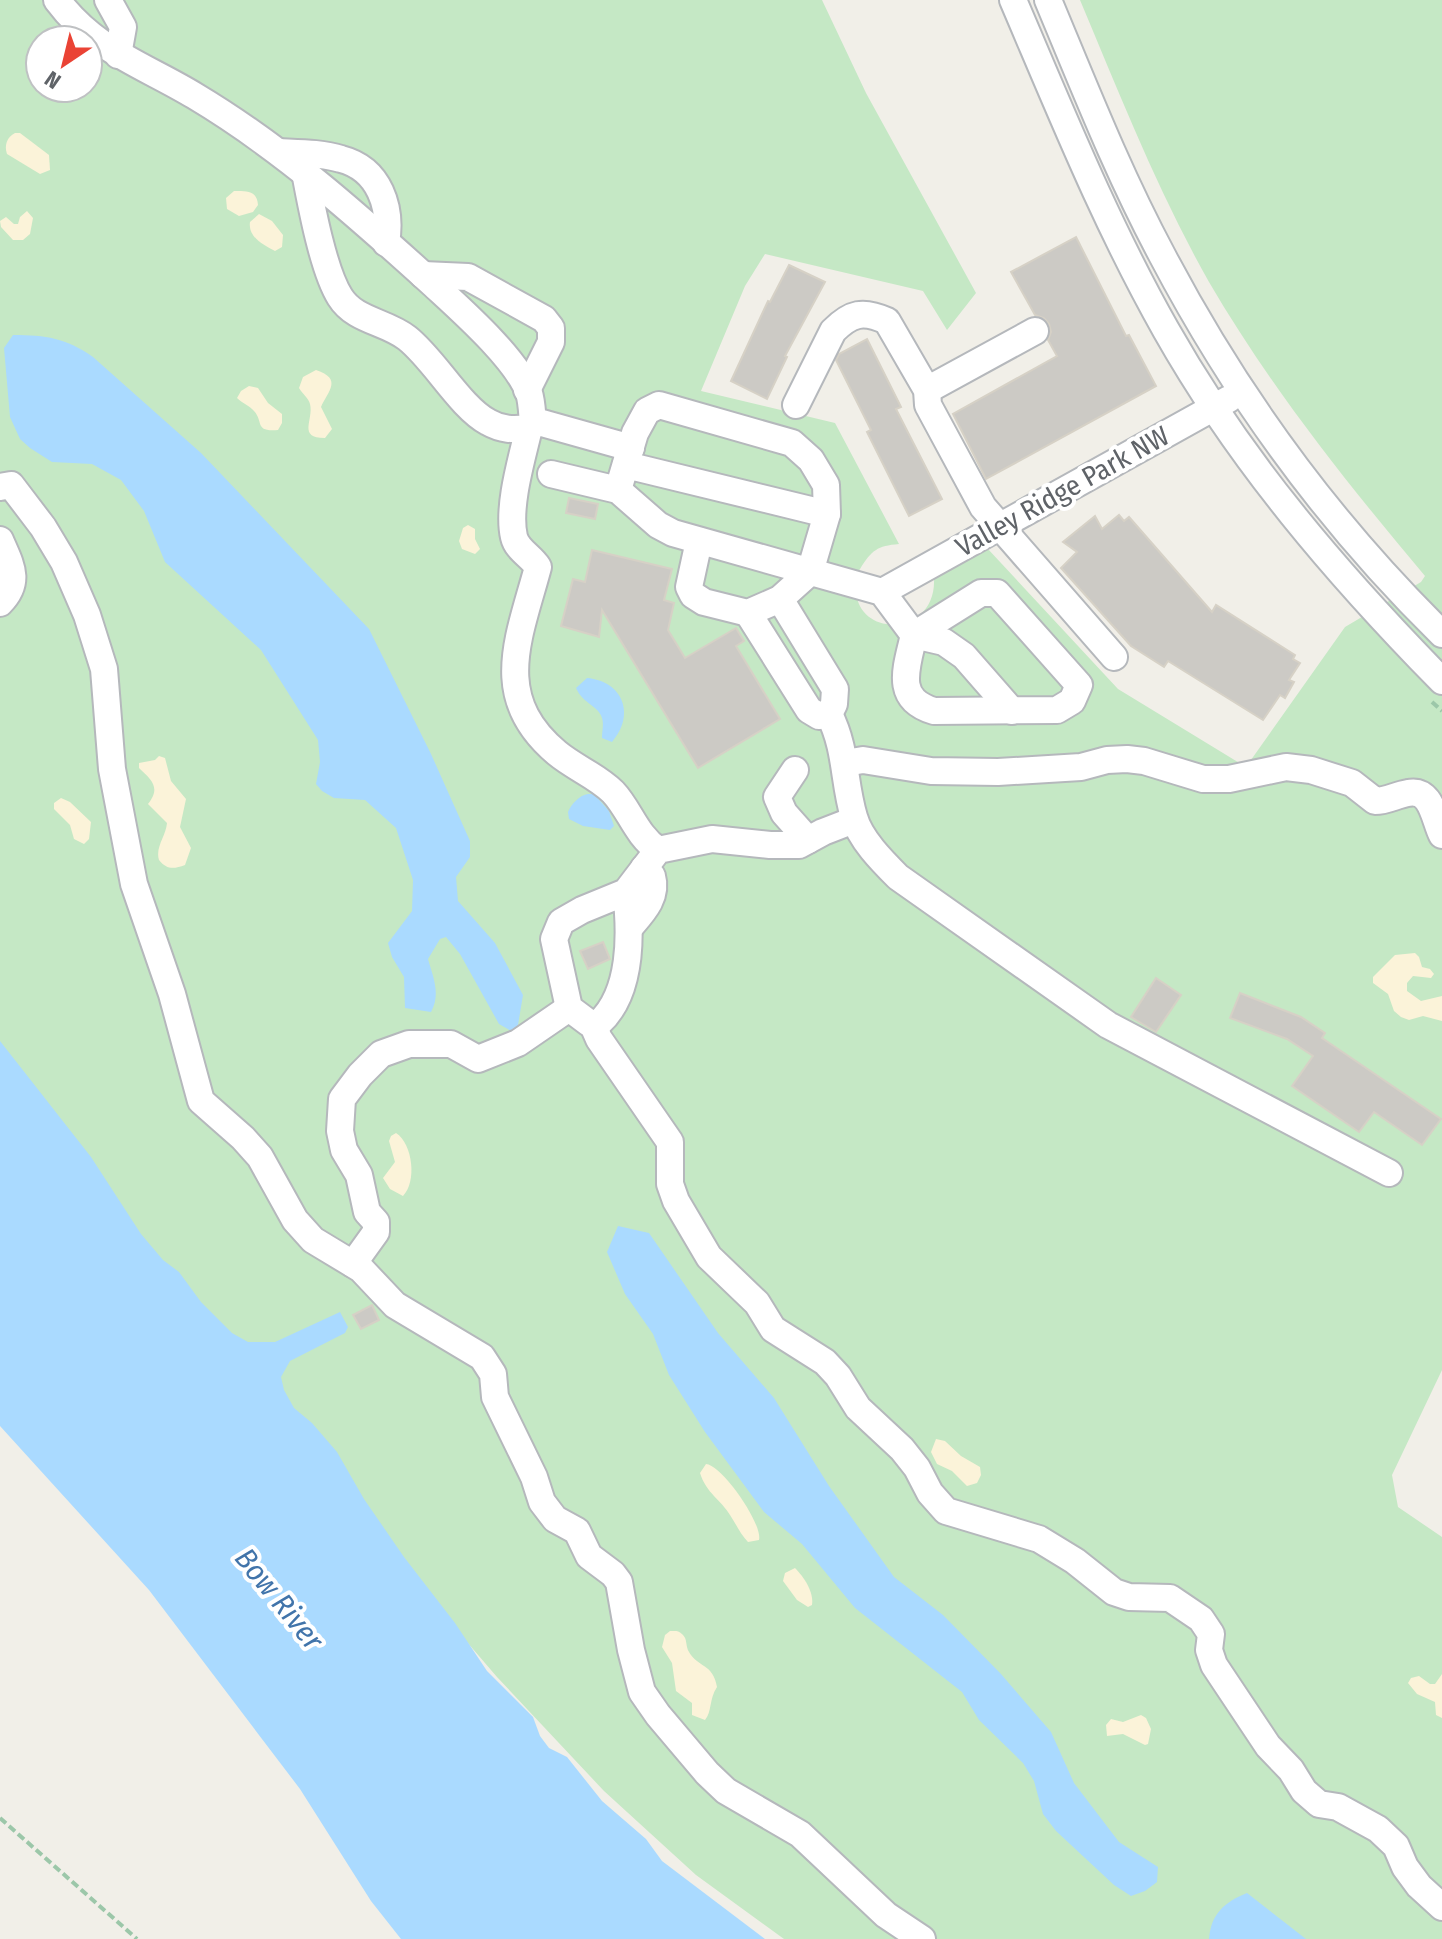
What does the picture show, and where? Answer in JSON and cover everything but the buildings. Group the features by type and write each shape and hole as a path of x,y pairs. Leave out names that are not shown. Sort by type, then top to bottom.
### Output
{"street":[{"path":"57,0 91,37 118,55 195,95 305,172 473,321 518,373 527,390 531,426 514,496 514,538 538,567 518,643 513,673 515,690 535,730 557,753 615,795 646,841 651,859 653,893 648,906 630,927"},
{"path":"108,0 123,27 118,55"},
{"path":"1013,0 1109,222 1167,332 1214,407 1294,519 1362,599 1442,681"},
{"path":"1048,0 1134,200 1193,310 1243,391 1322,500 1388,579 1442,634"},
{"path":"278,151 345,159 363,170 379,186 385,202 390,222 386,243"},
{"path":"305,172 312,210 335,286 350,309 361,317 390,327 409,340 474,412 487,422 509,431 542,423 628,456 827,514"},
{"path":"423,275 468,277 544,319 551,328 551,342 527,390"},
{"path":"796,405 833,331 852,315 861,313 887,321 927,390 928,405 983,507 1114,657"},
{"path":"927,390 1035,331"},
{"name":"Valley Ridge Park NW","path":"882,592 1243,391"},
{"path":"618,490 635,433 647,411 659,405 792,443 811,460 826,485 827,514 810,572 780,599 748,613 704,602 693,595 689,587 699,541"},
{"path":"551,474 618,490 658,525 673,533 882,592 914,635 944,642 964,656 1012,711"},
{"path":"0,487 11,485 43,527 64,562 87,615 104,669 112,769 134,884 172,994 201,1101 260,1157 295,1220 313,1240 353,1264 395,1305 482,1357 493,1374 495,1397 534,1477 542,1502 555,1519 577,1531 589,1556 619,1582 628,1638 642,1692 707,1773 726,1791 800,1834 886,1915 922,1939"},
{"path":"0,540 14,571 14,582 0,603"},
{"path":"981,593 997,593 1079,685 1072,701 1057,710 934,711 918,706 907,694 906,670 914,635 981,593"},
{"path":"780,599 835,689 834,704 829,714"},
{"path":"748,613 809,710 819,716 829,714"},
{"path":"829,714 839,735 854,820 878,856 898,877 1108,1025 1389,1173"},
{"path":"845,763 863,760 931,771 998,772 1081,767 1107,760 1127,759 1203,779 1229,779 1286,767 1311,770 1352,783 1375,801 1411,792 1422,794 1429,801 1442,835"},
{"path":"795,770 777,797 784,813 808,840"},
{"path":"626,892 630,927 623,981 607,1016 599,1023 592,1023 578,1017 569,1008 554,939 561,922 626,892 651,859 712,839 799,845 854,820"},
{"path":"353,1264 376,1232 376,1222 367,1212 359,1175 344,1150 340,1131 342,1099 360,1075 381,1054 409,1044 451,1044 478,1059 518,1043 569,1008"},
{"path":"592,1023 599,1039 670,1142 670,1184 673,1193 709,1257 757,1303 773,1329 825,1362 838,1376 858,1408 902,1449 917,1468 930,1493 946,1511 1039,1539 1075,1561 1114,1592 1129,1597 1170,1598 1201,1619 1211,1634 1209,1650 1214,1665 1268,1746 1291,1770 1304,1791 1319,1804 1338,1807 1378,1829 1396,1846 1405,1867 1419,1886 1442,1907"}],"path":[{"path":"0,1818 137,1939"}],"green space":[{"path":"0,0 822,0 866,93 976,293 947,330 923,291 765,254 745,286 701,391 835,423 899,544 876,550 857,575 856,592 861,607 870,618 883,624 912,620 924,611 932,597 934,578 987,548 1118,689 1246,767 1345,627 1421,582 1425,576 1311,434 1209,282 1156,178 1080,0 1442,0 1442,1370 1392,1475 1398,1507 1442,1537 1442,1939 784,1939 696,1875 604,1791 497,1677 120,1238 0,1083"}],"sand":[{"path":"15,133 20,133 49,155 50,170 40,174 7,154 7,142"},
{"path":"234,191 247,191 256,196 258,205 253,212 239,216 227,209 226,198"},
{"path":"27,211 33,218 30,234 23,240 13,240 1,227 0,221 6,217 18,224"},
{"path":"259,214 272,221 283,235 282,247 275,251 261,243 251,232 250,222"},
{"path":"316,370 331,381 330,391 321,407 332,429 325,438 311,435 308,427 310,404 299,388 303,377"},
{"path":"249,386 258,388 268,403 282,414 278,430 262,428 254,411 237,398"},
{"path":"468,525 475,529 475,539 480,549 475,554 462,549 459,541 463,528"},
{"path":"159,756 165,758 171,781 186,799 180,827 191,848 185,865 171,868 159,860 158,851 167,823 148,804 154,793 153,784 139,768 139,763 155,760"},
{"path":"61,798 70,802 91,822 89,839 84,844 74,839 70,825 54,809 54,803"},
{"path":"1415,953 1422,967 1434,974 1431,978 1413,976 1407,983 1407,991 1421,1001 1442,996 1442,1021 1423,1016 1409,1020 1401,1017 1394,1011 1388,994 1373,983 1373,977 1395,955"},
{"path":"396,1133 406,1146 411,1163 410,1182 403,1196 390,1189 383,1178 395,1162 389,1141"},
{"path":"936,1439 945,1441 961,1456 980,1467 981,1475 977,1483 967,1486 952,1471 937,1464 931,1452"},
{"path":"706,1464 722,1474 740,1496 755,1522 759,1540 748,1542 706,1486 700,1473"},
{"path":"795,1568 810,1590 812,1605 808,1607 797,1600 783,1581 785,1573"},
{"path":"678,1631 684,1636 693,1657 715,1679 717,1687 705,1720 692,1715 692,1703 676,1691 672,1663 662,1647 665,1635"},
{"path":"1442,1674 1442,1718 1436,1715 1435,1702 1417,1694 1408,1683 1411,1678 1419,1676 1435,1684"},
{"path":"1141,1715 1151,1729 1148,1744 1123,1734 1107,1736 1106,1725 1111,1719 1123,1722"}],"water":[{"path":"13,335 55,339 93,357 201,453 369,629 470,841 470,857 456,877 458,901 495,943 523,995 518,1025 513,1032 499,1024 460,954 446,937 440,939 428,959 436,992 431,1012 405,1008 404,977 388,943 412,911 413,880 396,828 365,800 334,798 316,784 320,762 318,740 261,650 165,562 144,511 121,480 92,464 52,462 20,439 10,417 4,348"},
{"path":"587,678 609,685 622,701 623,721 612,742 602,738 603,723 598,710 576,688"},
{"path":"588,794 594,794 609,811 614,826 610,830 583,826 569,819 571,806"},
{"name":"Bow River","path":"0,1041 91,1157 141,1234 232,1333 248,1342 275,1342 340,1312 348,1327 345,1333 290,1361 281,1377 294,1408 337,1452 364,1499 404,1557 487,1671 533,1717 540,1736 549,1748 567,1757 602,1801 646,1839 662,1861 765,1939 401,1939 371,1901 300,1789 149,1590 0,1426"},
{"path":"618,1226 649,1233 718,1333 774,1398 829,1486 894,1577 943,1615 1001,1674 1051,1732 1074,1783 1119,1842 1158,1867 1157,1882 1131,1896 1114,1885 1056,1831 1043,1814 1034,1781 1023,1763 979,1720 962,1692 855,1608 802,1544 764,1512 705,1432 669,1375 653,1334 625,1294 607,1252"},
{"path":"1247,1893 1306,1939 1209,1939 1220,1910"}]}
